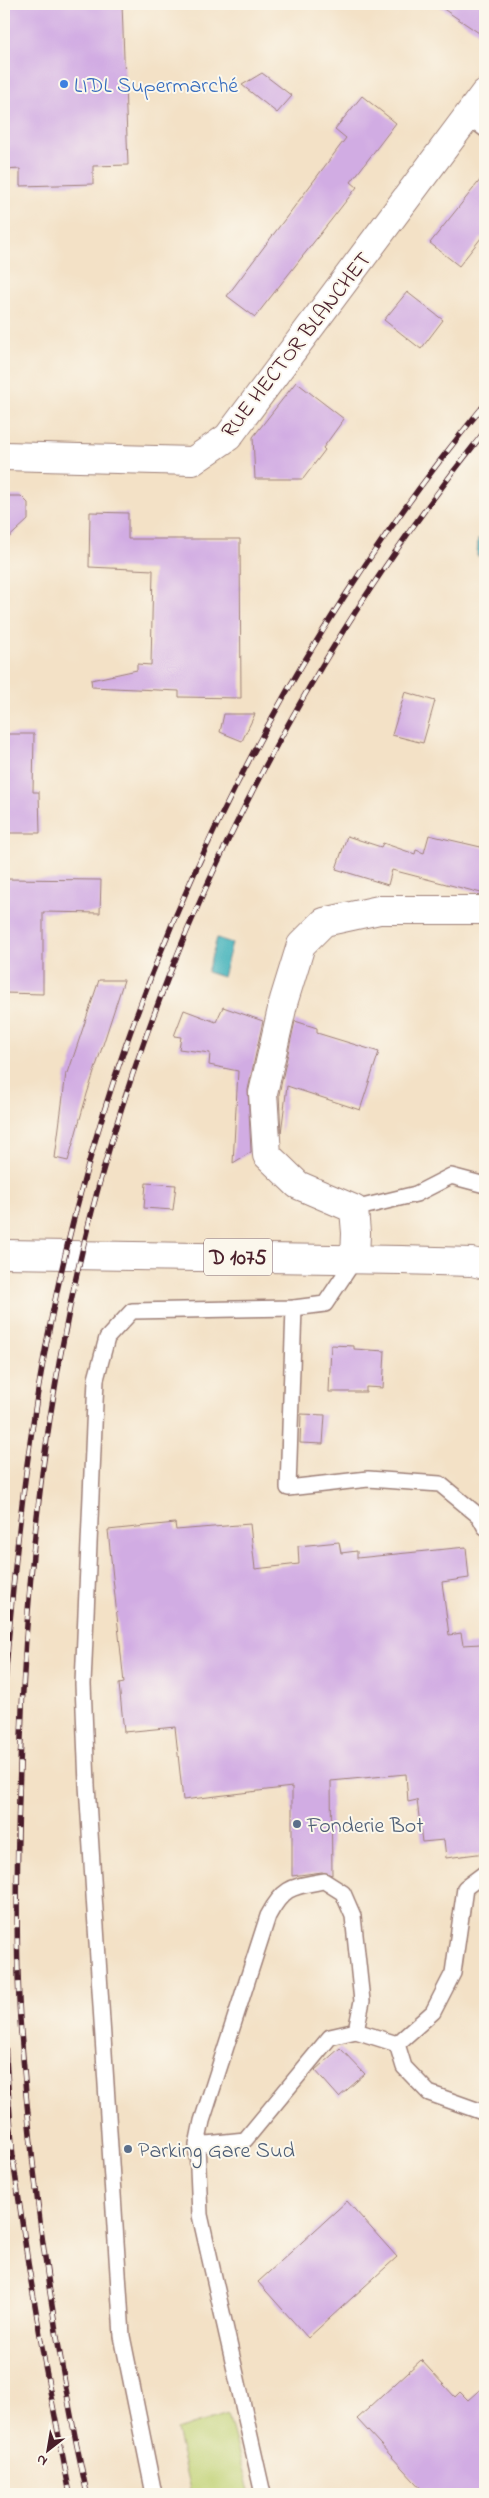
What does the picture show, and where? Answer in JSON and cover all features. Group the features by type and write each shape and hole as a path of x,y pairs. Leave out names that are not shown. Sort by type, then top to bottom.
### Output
{"street":[{"name":"RUE HECTOR BLANCHET","path":"4,456 194,460 228,437 477,122 485,93"},
{"path":"355,1260 356,1233 354,1209 298,1185 267,1155 263,1093 284,1000 301,945 324,922 379,910 485,910"},
{"name":"D 1075","path":"4,1254 481,1262"}],"lane":[{"path":"354,1209 416,1194 452,1176 485,1185"},
{"path":"154,2494 122,2336 87,1785 83,1684 96,1379 107,1338 132,1311 294,1308 325,1304 355,1260"},
{"path":"294,1308 288,1488 368,1479 440,1484 479,1516 485,1527"},
{"path":"397,2044 433,2012 453,1973 464,1888 485,1873"},
{"path":"262,2494 200,2214 197,2145 202,2121 268,1916 278,1897 293,1887 324,1882 343,1893 353,1916 362,2001 356,2031"},
{"path":"197,2145 244,2140 330,2037 356,2031 397,2044"},
{"path":"397,2044 404,2067 429,2093 485,2113"}],"green space":[{"path":"228,2414 250,2494 191,2494 176,2430"}],"water":[{"path":"478,539 485,540 485,556 477,556"},
{"path":"217,938 232,943 223,977 207,972"}],"building":[{"name":"LIDL Supermarché","path":"4,4 122,4 128,165 93,166 93,184 20,186 20,169 4,170"},
{"path":"436,4 485,4 485,37"},
{"path":"262,73 292,96 277,113 242,85"},
{"path":"362,96 396,123 351,182 357,187 255,317 227,296 346,138 335,129"},
{"path":"485,174 485,233 459,266 430,243"},
{"path":"407,292 443,320 421,349 384,320"},
{"path":"296,382 344,419 323,448 325,450 303,479 255,479 253,437"},
{"path":"4,496 21,496 28,503 28,520 4,542"},
{"path":"90,512 128,513 128,539 240,539 241,698 179,697 179,691 92,687 91,680 137,670 137,664 151,665 153,570 89,567"},
{"path":"405,692 435,701 423,743 392,735"},
{"path":"224,714 255,714 242,741 220,732"},
{"path":"4,734 34,734 33,792 39,792 40,833 4,833"},
{"path":"429,835 485,848 485,894 392,870 388,885 336,869 347,836 381,847 383,843 415,854 416,850 424,853"},
{"path":"4,879 101,880 100,913 43,912 43,994 4,993"},
{"path":"99,980 124,980 87,1094 68,1161 55,1158 66,1073 68,1073"},
{"path":"223,1007 263,1021 248,1090 251,1152 233,1163 238,1071 209,1065 210,1053 179,1049 181,1037 174,1036 184,1010 216,1022"},
{"path":"295,1021 317,1028 317,1033 379,1052 360,1110 287,1086 281,1133 279,1094"},
{"path":"146,1183 176,1185 173,1210 144,1208"},
{"path":"331,1345 354,1346 354,1349 385,1351 383,1388 366,1387 366,1392 329,1392"},
{"path":"301,1414 325,1415 323,1444 300,1443"},
{"path":"175,1523 176,1530 250,1524 255,1569 299,1564 298,1546 339,1542 341,1553 357,1551 357,1558 466,1547 469,1578 442,1582 449,1635 461,1633 463,1645 481,1644 485,1686 485,1853 446,1858 444,1840 422,1842 417,1800 408,1802 406,1774 331,1781 332,1875 322,1872 292,1876 292,1787 183,1800 175,1727 124,1732 119,1684 124,1683 108,1530"},
{"path":"340,2048 365,2074 339,2097 315,2070"},
{"path":"347,2201 397,2257 308,2338 258,2282"},
{"path":"421,2360 455,2397 460,2392 468,2400 485,2385 485,2494 426,2494 357,2419"}],"railway":[{"path":"4,1696 12,1594 23,1493 47,1341 57,1291 87,1171 123,1052 167,936 218,822 275,712 339,605 409,502 485,404"},
{"path":"87,2494 54,2317 37,2198 20,2019 17,1956 18,1830 22,1709 29,1592 50,1417 71,1301 99,1183 135,1067 178,953 227,842 283,733 345,629 412,528 485,431"},
{"path":"4,2029 13,2159 45,2365 70,2494"}],"place":[{"name":"LIDL Supermarché","path":"64,84"},
{"name":"Fonderie Bot","path":"297,1824"},
{"name":"Parking Gare Sud","path":"128,2149"}]}
